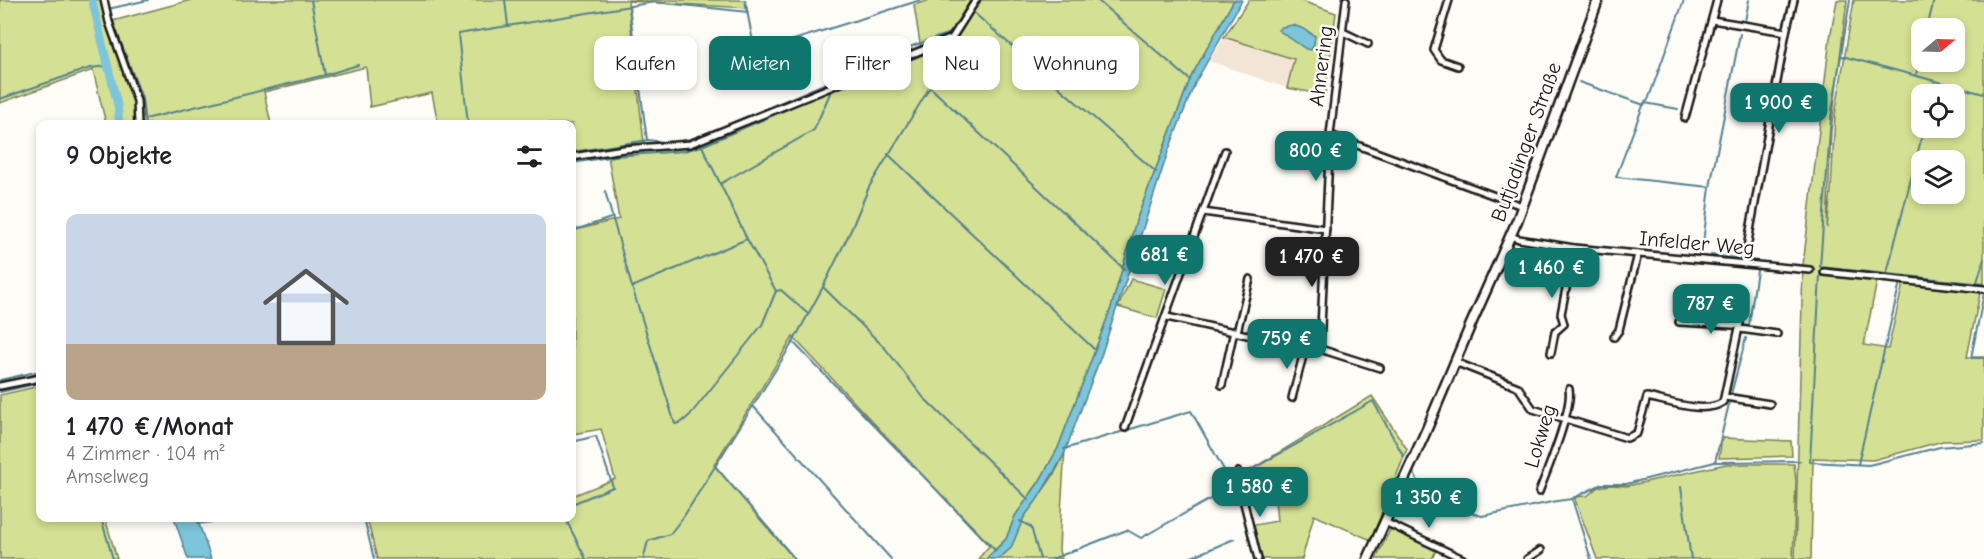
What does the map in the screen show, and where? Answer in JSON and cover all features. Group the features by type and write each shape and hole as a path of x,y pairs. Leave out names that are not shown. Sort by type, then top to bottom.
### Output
{"main road":[{"name":"Butjadinger Straße","path":"1368,559 1510,236 1598,0"}],"street":[{"path":"104,0 109,22 137,101 138,120"},
{"path":"576,156 624,149 690,144 952,38 976,0"},
{"name":"Ahnering","path":"1320,349 1329,135 1346,0"},
{"path":"1449,0 1434,50 1441,60 1458,66"},
{"path":"1685,118 1716,0"},
{"path":"1744,264 1786,32 1794,0"},
{"path":"1712,20 1786,32"},
{"path":"1342,32 1368,44"},
{"path":"1329,135 1522,206"},
{"path":"1125,428 1167,317 1225,151"},
{"path":"1203,212 1326,229"},
{"name":"Infelder Weg","path":"1510,236 1574,248 1810,270"},
{"path":"1551,353 1555,332 1564,324 1561,314 1574,248"},
{"path":"1614,337 1619,330 1638,254"},
{"path":"1824,272 1984,289"},
{"path":"1222,385 1250,279"},
{"path":"1167,317 1305,348 1320,349 1380,368"},
{"path":"1679,322 1733,325 1777,334"},
{"path":"1455,362 1518,387 1533,409 1627,438 1637,433 1647,398 1698,408 1718,406 1723,402 1740,326"},
{"path":"1292,398 1305,348"},
{"path":"0,386 36,379"},
{"name":"Lokweg","path":"1539,492 1553,458 1570,394 1569,389"},
{"path":"1725,397 1770,404"},
{"path":"1239,472 1239,483 1258,559"},
{"path":"1385,522 1461,559"},
{"path":"1527,559 1541,550"}],"shaded area":[{"path":"1224,37 1294,59 1287,88 1209,61"}],"green space":[{"path":"0,0 107,0 109,22 191,0 745,0 747,8 628,1 632,36 594,36 594,90 638,90 644,143 703,143 827,90 911,90 911,54 921,50 914,5 930,0 1234,0 1191,77 1136,221 1111,308 1058,448 1039,482 1015,516 1006,539 986,559 978,559 989,546 793,337 714,465 794,559 377,559 368,522 576,522 576,494 615,479 601,429 576,433 576,230 619,219 608,156 576,160 576,120 437,120 432,93 370,107 366,67 264,92 270,120 105,120 93,70 0,103"},
{"path":"1249,0 1299,0 1336,13 1325,95 1287,88 1294,59 1224,37"},
{"path":"1837,0 1847,0 1831,131 1827,228 1835,115 1854,0 1984,0 1984,293 1980,293 1967,357 1984,357 1984,440 1943,441 1873,460 1813,458 1811,559 1795,559 1803,265 1830,38","holes":["1877,281 1903,284 1888,349 1864,345"]},
{"path":"1131,279 1166,289 1157,318 1118,307"},
{"path":"36,387 36,522 106,522 117,559 0,559 0,395"},
{"path":"1372,396 1407,449 1371,540 1314,515 1302,559 1258,559 1249,526 1277,521 1274,489 1244,495 1242,475"},
{"path":"1722,438 1791,441 1792,456 1719,458"},
{"path":"1065,449 1059,551 1062,559 999,559 1008,549 1023,519 1052,477"},
{"path":"1726,464 1794,464 1796,481 1793,559 1597,559 1574,497 1587,496 1598,487 1627,486"},
{"path":"1391,528 1436,550 1432,559 1376,559"}],"water":[{"path":"1234,0 1242,0 1195,83 1168,152 1101,356 1063,457 1024,517 1011,548 999,559 986,559 1006,539 1015,516 1039,482 1058,448 1111,308 1136,221 1191,77"},
{"path":"1293,25 1315,36 1311,50 1278,30"},
{"path":"175,522 198,522 211,559 188,559"}],"waterway":[{"path":"92,0 118,107 119,120"},
{"path":"108,9 148,0"},
{"path":"311,0 325,75"},
{"path":"505,0 508,26"},
{"path":"745,0 755,52 921,0"},
{"path":"576,151 648,140 673,143 702,136 915,45 950,33 971,0"},
{"path":"644,559 648,541 670,534 684,516 793,342 851,230 869,187 930,87 952,43 981,0"},
{"path":"1097,0 1190,80"},
{"path":"1684,0 1648,100 1644,103 1616,177 1710,187 1702,251"},
{"path":"1745,21 1749,0"},
{"path":"1850,0 1831,117 1820,267 1984,284"},
{"path":"1930,18 1934,0"},
{"path":"468,120 458,34 655,2 748,12"},
{"path":"629,6 647,140"},
{"path":"973,12 1156,172"},
{"path":"110,14 142,98 145,120"},
{"path":"1710,187 1740,34"},
{"path":"720,184 814,130 831,91 923,55"},
{"path":"1842,56 1984,94"},
{"path":"145,119 358,65"},
{"path":"0,99 90,68 108,66"},
{"path":"1579,82 1644,105"},
{"path":"933,90 1124,269"},
{"path":"1645,103 1678,109"},
{"path":"576,162 615,156 684,151 702,146 790,108"},
{"path":"1887,273 1921,138"},
{"path":"702,146 747,239 776,291 781,290 808,314"},
{"path":"888,154 1095,350"},
{"path":"605,191 675,424 682,422 690,415 762,325 776,291"},
{"path":"576,230 611,218"},
{"path":"632,287 747,239"},
{"path":"1711,255 1736,258"},
{"path":"1977,282 1984,259"},
{"path":"1749,325 1757,270"},
{"path":"1880,280 1820,275 1810,462 1869,465 1940,447 1984,443"},
{"path":"1858,464 1900,282"},
{"path":"823,287 885,348 923,397 1029,500"},
{"path":"1984,293 1971,358 1984,358"},
{"path":"1731,394 1746,338"},
{"path":"793,342 996,551"},
{"path":"0,380 36,372"},
{"path":"0,392 36,384"},
{"path":"1064,449 1191,411 1228,477 1242,475 1373,401 1404,457"},
{"path":"1715,462 1729,404"},
{"path":"753,406 891,559"},
{"path":"576,441 596,436 613,487 576,502"},
{"path":"1414,474 1431,504 1482,516 1572,499 1602,484 1626,484 1715,462 1800,461"},
{"path":"715,466 795,559"},
{"path":"1681,487 1691,559"},
{"path":"1052,559 1127,530 1141,538 1228,489"},
{"path":"1572,499 1591,559"},
{"path":"1020,521 1031,527 1040,559"},
{"path":"102,522 113,559"},
{"path":"197,524 211,522"},
{"path":"365,522 374,559"},
{"path":"567,522 586,559"},
{"path":"1187,559 1234,539"}]}
